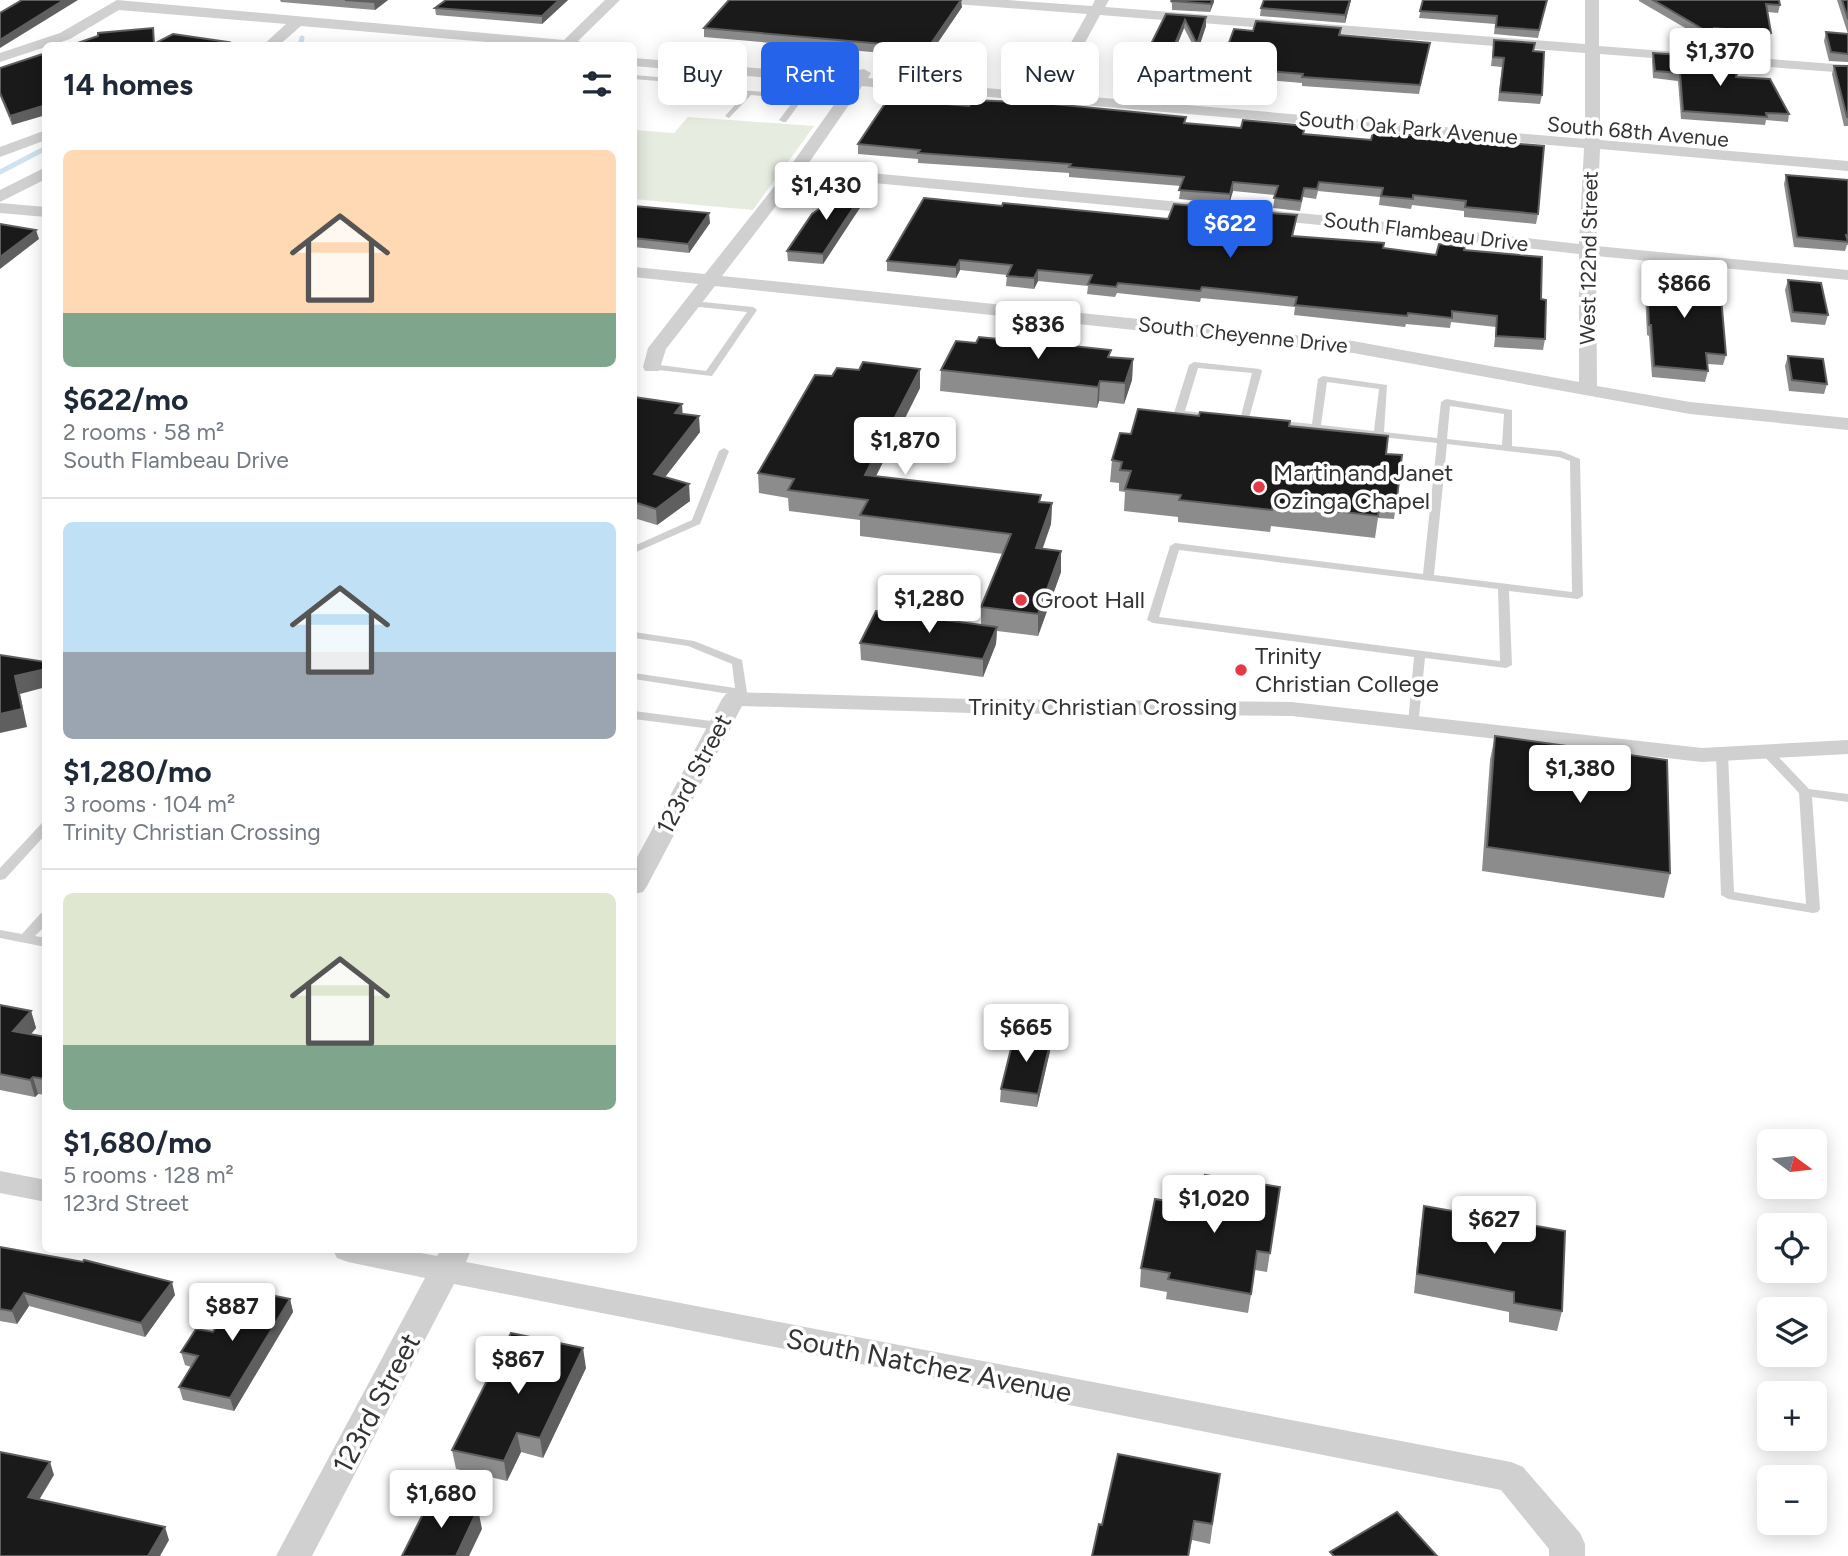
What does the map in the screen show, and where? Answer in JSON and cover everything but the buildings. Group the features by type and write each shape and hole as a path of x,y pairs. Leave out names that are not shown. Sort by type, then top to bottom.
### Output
{"street":[{"path":"569,42 613,0"},
{"path":"955,0 1099,5 1848,69"},
{"name":"West 122nd Street","path":"1588,391 1587,251 1592,136 1592,0"},
{"path":"50,42 122,3 534,42"},
{"path":"1078,42 1099,5"},
{"path":"100,17 384,42"},
{"path":"274,42 300,20"},
{"path":"350,39 366,26"},
{"path":"0,58 42,45"},
{"name":"South 68th Avenue","path":"637,49 862,75 1001,81"},
{"name":"South Oak Park Avenue","path":"637,62 658,64"},
{"name":"South Oak Park Avenue","path":"747,72 862,75 1001,92"},
{"path":"859,79 862,75"},
{"name":"South 68th Avenue","path":"1099,88 1592,136 1821,148"},
{"name":"South Oak Park Avenue","path":"1099,102 1592,136 1848,166"},
{"path":"652,367 657,348 794,171 841,105"},
{"path":"0,152 42,136"},
{"name":"South Flambeau Drive","path":"794,171 1341,222 1587,251 1848,275"},
{"path":"0,197 42,174"},
{"path":"0,208 42,212"},
{"name":"South Cheyenne Drive","path":"637,272 1353,347 1690,408 1848,424"},
{"name":"Trinity Christian Crossing","path":"739,697 972,706 1293,709 1702,755 1848,747"},
{"name":"123rd Street","path":"637,880 719,726 739,697"},
{"path":"0,1182 42,1190"},
{"name":"South Natchez Avenue","path":"383,1253 452,1259 653,1312 1511,1477 1567,1544 1567,1556"},
{"name":"123rd Street","path":"294,1556 452,1259"}],"lane":[{"path":"637,77 658,79"},
{"path":"729,116 749,93 761,94"},
{"path":"783,120 794,105"},
{"path":"652,367 709,373 753,310 693,304"},
{"path":"1245,420 1257,371 1194,365 1179,413 1316,428 1507,447 1561,454 1575,459 1578,596 1175,546 1153,620 1506,665 1503,587"},
{"path":"1316,428 1323,379 1384,387 1379,434"},
{"path":"1428,577 1446,402 1509,412 1507,447"},
{"path":"637,549 696,522 724,451"},
{"path":"637,635 690,643 738,662 739,697 637,677"},
{"path":"1414,723 1420,654"},
{"path":"637,715 719,726"},
{"path":"1766,751 1805,792 1848,798"},
{"path":"1722,754 1728,895 1813,909 1805,792"},
{"path":"0,876 42,830"},
{"path":"25,939 42,920"},
{"path":"0,934 42,942"}],"shaded area":[{"path":"688,117 814,126 753,210 637,199 637,130 674,133"}],"waterway":[{"path":"301,42 302,38"},
{"path":"0,172 42,150"}],"place":[{"name":"Martin and Janet Ozinga Chapel","path":"1259,487"},
{"name":"Groot Hall","path":"1021,600"},
{"name":"Trinity Christian College","path":"1241,670"}]}
